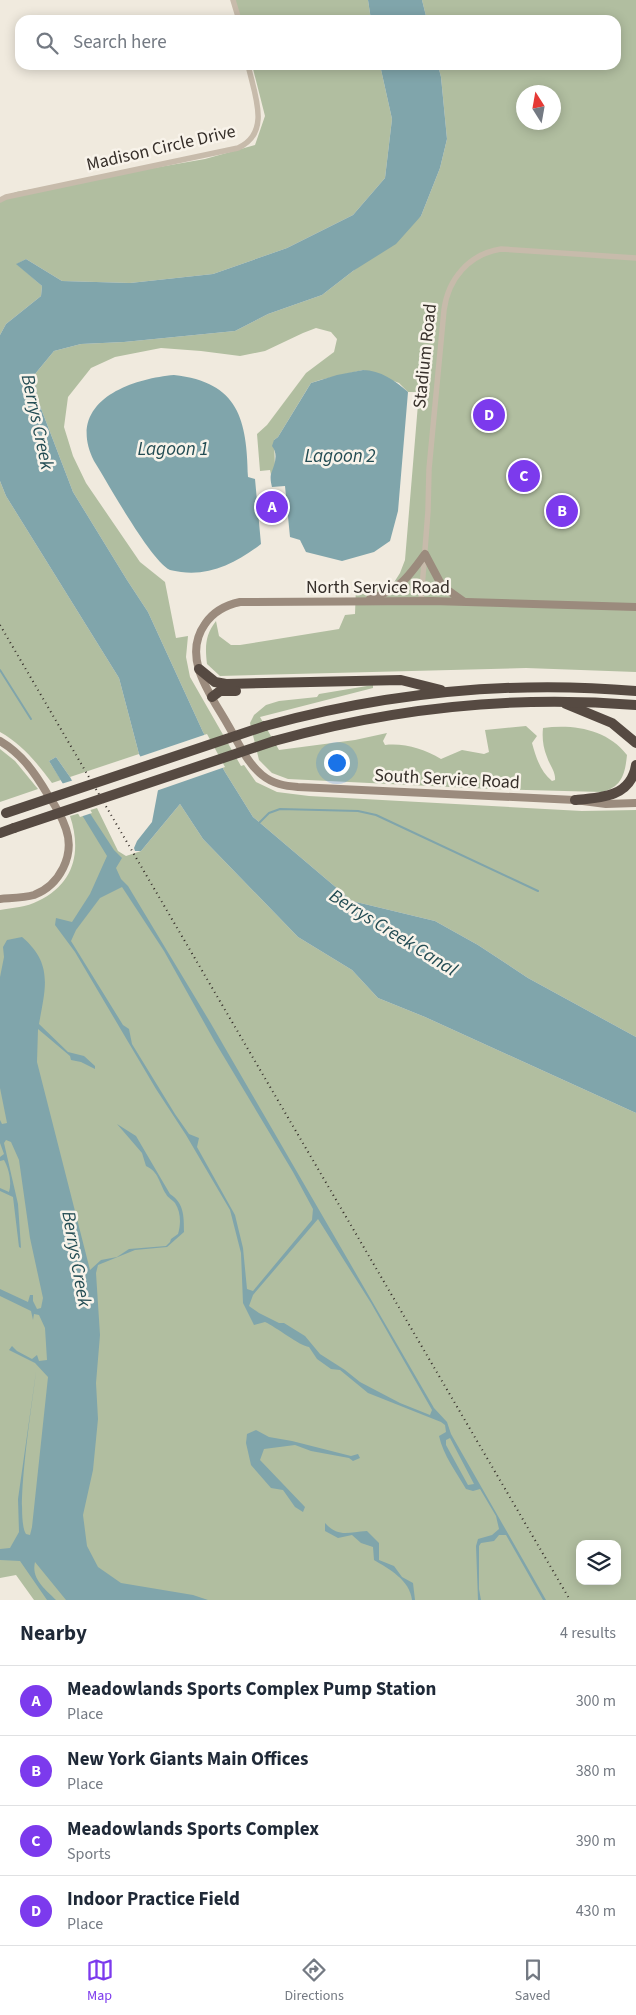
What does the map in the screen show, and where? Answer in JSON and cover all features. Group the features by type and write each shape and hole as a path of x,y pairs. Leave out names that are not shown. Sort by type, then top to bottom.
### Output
{"highway":[{"path":"199,669 215,682 226,684 401,680 449,692"},
{"path":"212,697 222,691 332,688 374,680"},
{"path":"3,814 265,726 359,704 449,692 562,687 636,690"},
{"path":"560,702 612,723 632,740 636,753"},
{"path":"0,833 274,741 338,725 401,713 486,704 560,702 636,705"},
{"path":"575,800 599,799 616,794 629,783 636,764"}],"street":[{"path":"233,0 238,15"},
{"name":"Madison Circle Drive","path":"0,200 6,197 238,148 244,145 254,136 259,123 249,70"},
{"name":"Stadium Road","path":"421,600 444,310 447,294 454,280 473,260 487,252 501,249 636,258"},
{"path":"363,601 387,593 402,584 425,554 442,586 465,602"},
{"name":"North Service Road","path":"212,697 203,682 196,649 202,629 211,617 229,605 250,602 421,600 636,607"},
{"name":"South Service Road","path":"212,697 254,767 267,778 283,785 575,800 606,804 636,802"},
{"path":"0,741 20,756 39,779 64,824 69,845 68,855 62,870 47,888 30,896 0,899"}],"green space":[{"path":"233,0 368,0 370,15 238,15"},
{"path":"422,0 636,0 636,672 526,668 220,676 207,664 207,641 216,621 219,636 231,645 339,629 345,615 355,614 356,587 378,587 393,584 405,560 419,392 408,392 399,383 363,370 311,383 278,437 274,440 275,467 271,475 270,470 260,471 257,434 267,425 306,373 334,352 337,339 331,332 316,328 265,351 240,356 161,348 115,357 91,368 68,397 64,427 73,456 86,483 140,562 165,582 176,638 188,636 186,657 190,677 241,766 244,765 256,782 277,792 309,796 582,811 636,810 636,1037 528,978 478,945 435,921 352,901 253,817 203,732 148,612 73,492 37,398 35,374 54,351 81,344 124,342 235,331 268,314 322,295 421,216 440,168 447,139 439,70 621,70 621,15 426,15"},
{"path":"253,70 381,70 392,119 385,178 353,215 287,248 213,274 130,283 62,281 26,259 17,264 42,286 41,296 6,324 0,335 0,200 16,192 205,159 255,145 265,116"},
{"path":"0,481 6,496 119,678 139,754 70,777 56,757 49,761 61,780 52,783 23,749 0,732"},
{"path":"373,685 373,688 260,717 279,750 355,740 387,733 383,741 385,745 400,745 414,748 428,752 441,759 462,750 484,754 489,752 485,730 526,726 537,736 532,743 535,753 541,768 552,781 555,780 555,777 545,750 543,728 577,728 600,734 619,746 627,755 623,774 614,787 602,792 491,789 288,779 272,773 259,760 250,723 254,715 266,705 279,701 317,697 319,694"},
{"path":"0,749 15,761 38,789 0,802"},
{"path":"180,804 203,839 298,937 352,970 378,998 425,1017 636,1113 636,1600 34,1600 16,1575 0,1578 0,910 34,903 60,886 72,866 75,854 74,829 70,816 97,808 118,851 126,856 141,851"}],"water":[{"path":"368,0 422,0 426,15 370,15"},
{"path":"381,70 439,70 447,139 440,168 421,216 396,244 353,271 322,295 268,314 235,331 124,342 81,344 54,351 35,374 37,398 73,492 148,612 203,732 253,817 352,901 435,921 478,945 528,978 636,1037 636,1113 425,1017 378,998 352,970 298,937 203,839 180,804 141,851 135,851 134,848 137,841 152,822 158,790 139,754 119,678 6,496 0,481 0,335 6,324 41,296 42,286 16,264 26,259 62,281 130,283 213,274 287,248 353,215 385,178 392,119"},
{"name":"Lagoon 2","path":"363,370 376,372 387,377 408,392 398,511 390,541 374,552 342,561 306,552 300,540 290,537 285,486 272,487 271,484 276,456 272,446 311,383"},
{"name":"Lagoon 1","path":"174,375 196,379 213,386 226,395 235,407 241,422 245,438 248,477 255,479 261,544 233,562 203,572 172,571 152,552 94,461 87,441 88,424 94,409 106,398 138,382"},
{"path":"56,757 70,777 91,815 114,850 122,858 116,868 121,879 128,886 210,1022 434,1408 447,1422 451,1434 546,1600 543,1600 506,1535 499,1535 494,1541 481,1543 479,1546 479,1589 481,1600 478,1600 476,1546 478,1539 492,1535 499,1529 496,1516 480,1489 473,1491 466,1489 447,1457 439,1436 446,1432 445,1425 368,1393 340,1370 331,1369 317,1359 309,1347 265,1322 254,1325 243,1303 241,1253 230,1210 75,952 55,925 56,918 72,922 90,894 107,856 49,761","holes":["122,887 164,951 313,1209 312,1220 253,1291 247,1289 243,1248 235,1215 197,1147 199,1138 189,1134 175,1114 132,1044 129,1029 123,1025 71,941 76,930 100,898","318,1219 371,1303 432,1410 430,1415 400,1403 360,1382 320,1354 305,1336 284,1323 279,1323 249,1306 253,1295","450,1438 474,1484 468,1485 446,1445 446,1440"]},
{"name":"Berrys Creek","path":"22,937 39,957 43,967 45,988 39,1024 68,1052 84,1056 95,1066 95,1069 81,1062 71,1060 70,1056 38,1029 37,1062 90,1270 101,1260 117,1257 129,1249 166,1246 178,1234 179,1230 179,1214 175,1203 167,1195 154,1171 146,1166 142,1153 117,1124 136,1136 170,1194 181,1206 183,1215 184,1232 167,1247 135,1250 98,1265 96,1273 100,1335 96,1383 98,1419 93,1470 83,1515 87,1546 98,1567 121,1583 193,1595 208,1600 66,1600 35,1562 34,1568 37,1579 43,1588 56,1600 47,1600 20,1561 0,1560 0,1549 10,1548 19,1532 18,1499 36,1372 25,1456 22,1505 23,1523 26,1534 30,1535 48,1377 35,1363 9,1350 12,1346 32,1359 37,1355 39,1361 47,1360 45,1328 39,1315 34,1314 33,1320 31,1311 0,1296 0,1289 28,1302 30,1295 33,1295 33,1301 37,1309 41,1308 43,1298 30,1238 19,1160 11,1142 6,1140 4,1143 18,1204 21,1248 19,1247 13,1197 0,1191 0,1188 9,1192 10,1176 4,1160 0,1161 0,1157 4,1154 0,1143 0,1120 2,1124 7,1123 0,1088 0,977 4,957 3,947 7,940"},
{"path":"256,1430 269,1437 351,1456 358,1454 360,1458 353,1461 349,1458 311,1451 295,1445 264,1449 260,1460 305,1507 303,1512 295,1507 283,1490 271,1488 251,1465 246,1443 247,1434"},
{"path":"325,1523 335,1531 344,1533 367,1531 379,1543 379,1560 394,1566 402,1577 413,1583 415,1600 412,1600 407,1587 398,1576 374,1560 373,1547 361,1543 352,1535 338,1538 325,1531"}],"pier":[{"path":"207,734 225,767 156,791 139,757"},
{"path":"74,780 92,813 80,817 61,784"}],"waterway":[{"path":"0,670 31,719"},
{"path":"258,824 269,813 280,809 358,811 376,815 538,891"}],"railway":[{"path":"0,625 570,1600"}],"place":[{"name":"Indoor Practice Field","path":"489,415"},
{"name":"Meadowlands Sports Complex","path":"524,476"},
{"name":"Meadowlands Sports Complex Pump Station","path":"272,507"},
{"name":"New York Giants Main Offices","path":"562,511"}],"water label":[{"name":"Berrys Creek Canal","path":"393,933"}]}
